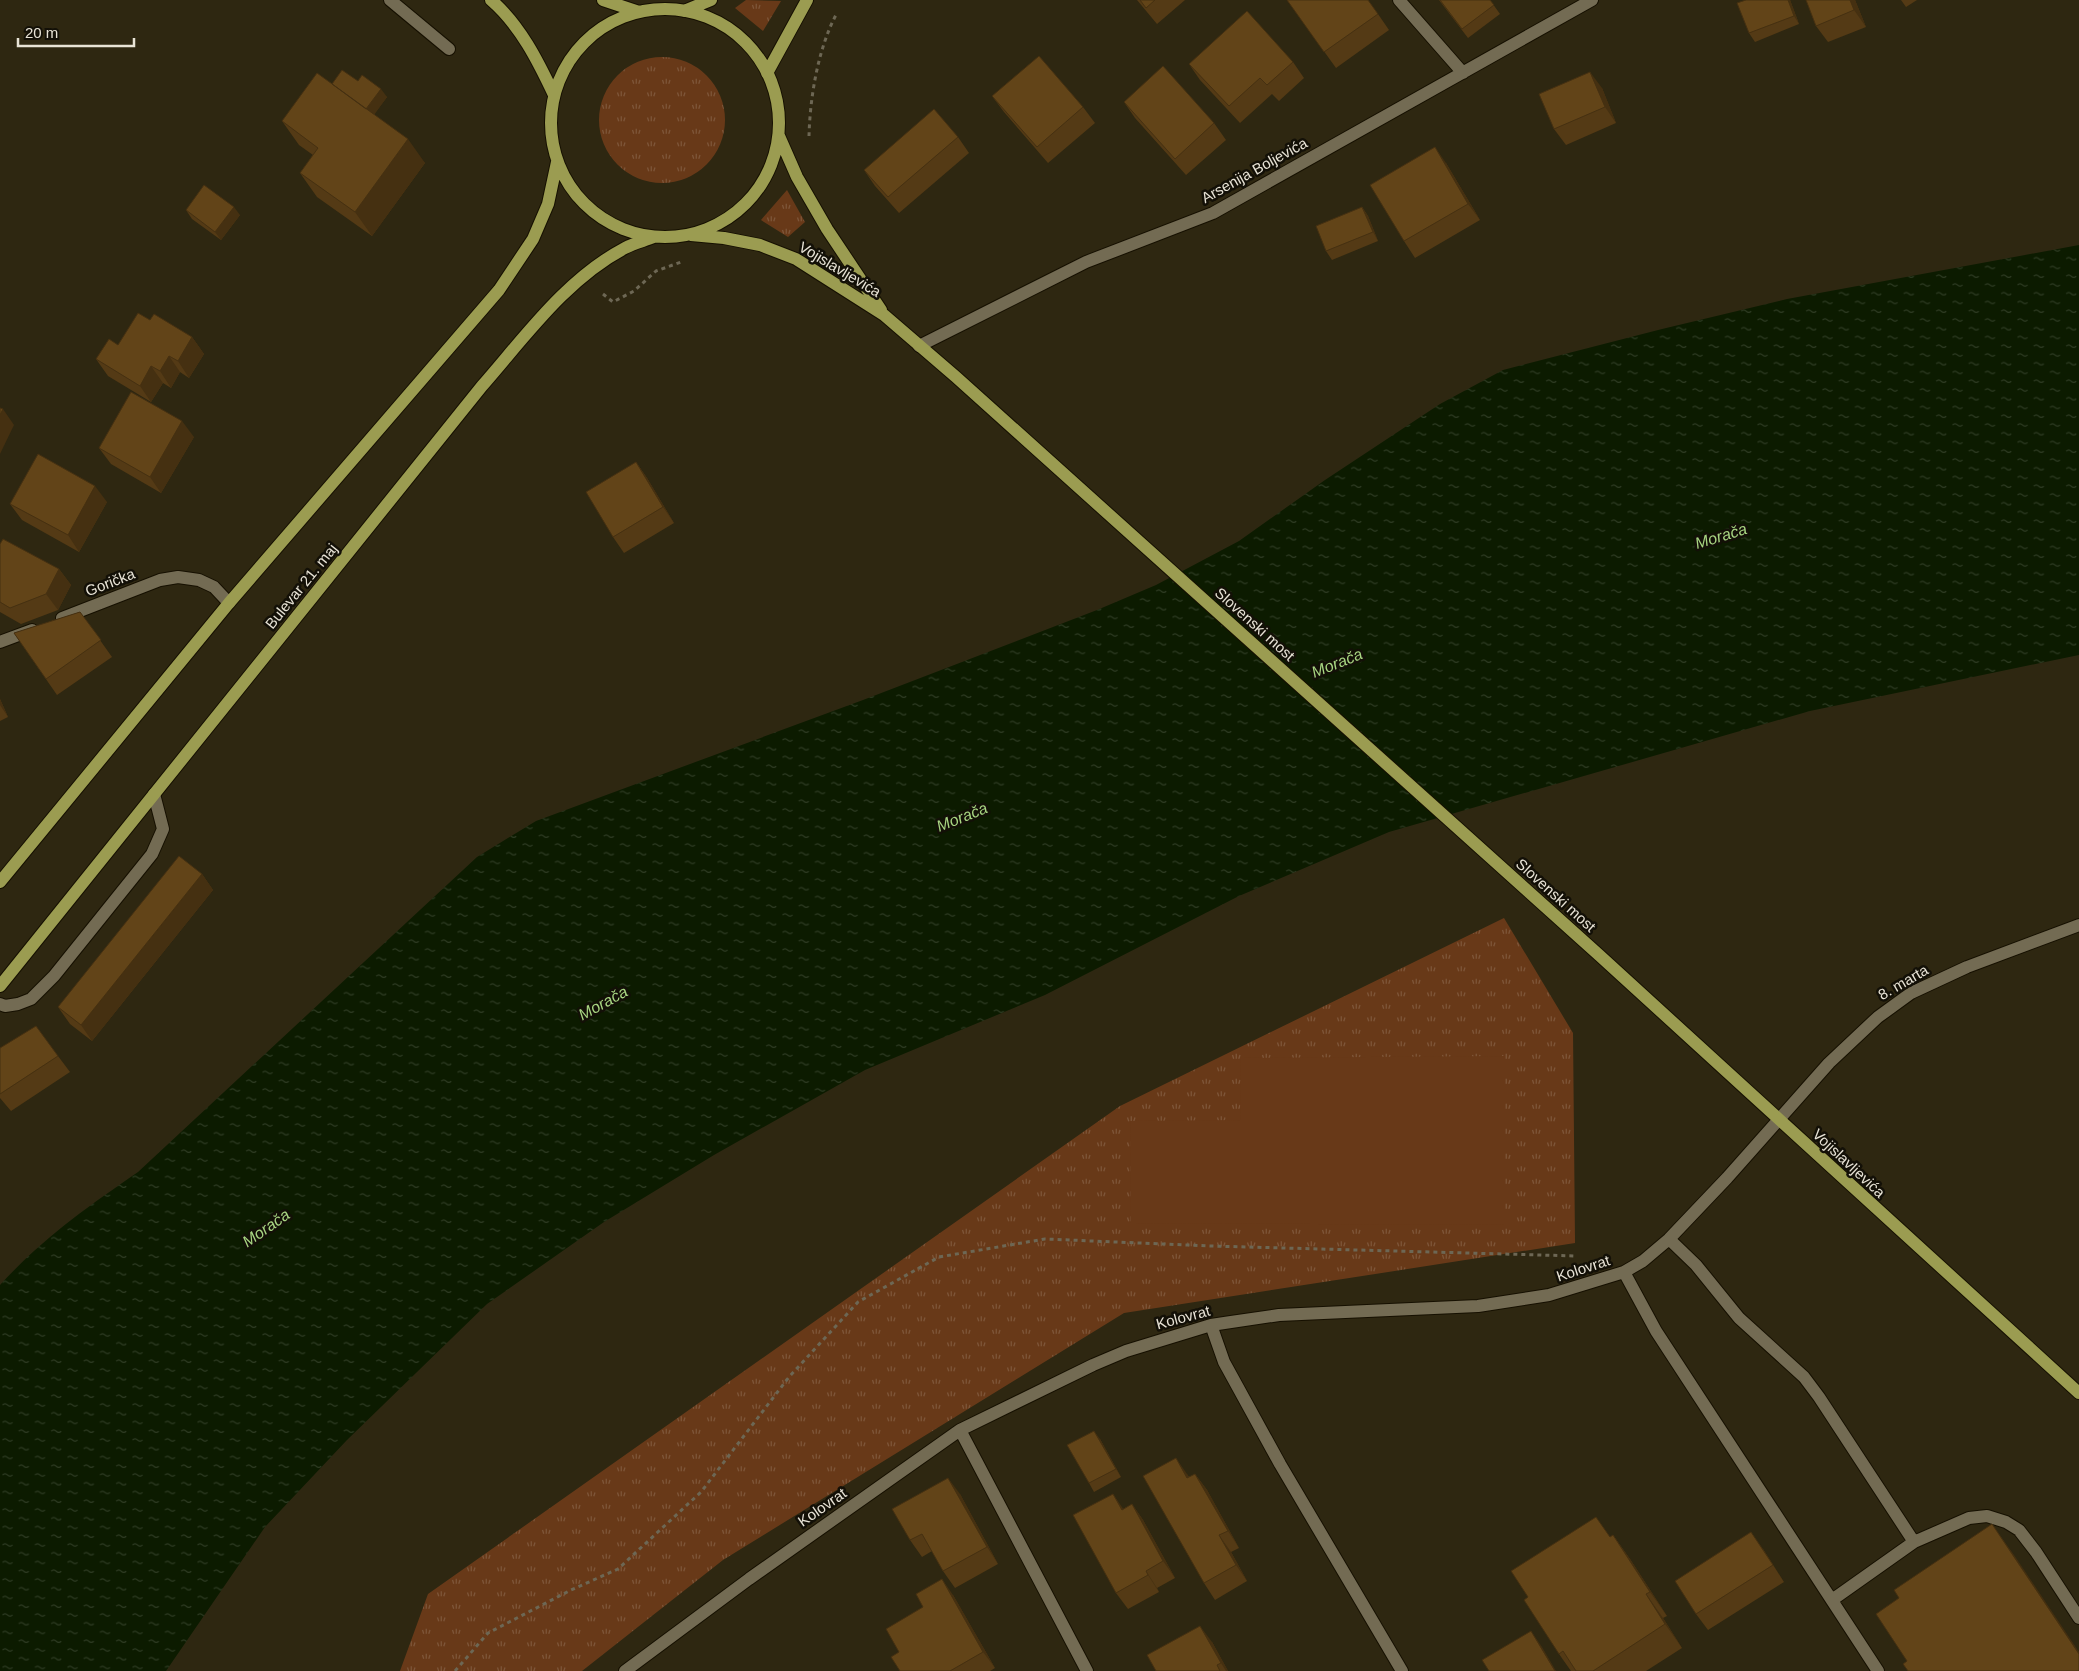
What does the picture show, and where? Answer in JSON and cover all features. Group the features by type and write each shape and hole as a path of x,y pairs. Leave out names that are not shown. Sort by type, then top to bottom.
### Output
{"main road":[{"path":"490,0 508,18 530,48 554,95"},
{"path":"602,0 639,12"},
{"path":"684,11 712,0"},
{"path":"767,72 807,0"},
{"path":"662,9 684,11 705,16 724,26 742,38 756,54 767,72 778,103 779,136 770,169 750,199 723,221 691,234 654,237 633,233 612,225 594,214 579,199 566,181 557,162 550,129 554,95 566,66 585,42 610,23 639,12 662,9"},
{"name":"Vojislavljevića","path":"779,136 797,177 827,229 884,315"},
{"path":"0,882 229,602 500,290 534,239 548,204 557,162"},
{"name":"Vojislavljevića","path":"691,234 760,245 796,259 884,315 956,377"},
{"name":"Bulevar 21. maj","path":"0,986 482,386 553,306 582,277 625,248 654,237"},
{"name":"Slovenski most","path":"956,377 1599,955"},
{"name":"Vojislavljevića","path":"1599,955 2079,1393"}],"street":[{"path":"390,0 449,49"},
{"path":"1399,0 1463,73"},
{"name":"Arsenija Boljevića","path":"919,346 1086,262 1213,213 1592,0"},
{"name":"Gorička","path":"0,642 160,580 178,577 199,580 214,587 229,602"},
{"path":"0,1004 5,1006 18,1004 31,998 54,976 152,854 162,829 154,794"},
{"name":"8. marta","path":"1779,1120 1849,1042 1878,1017 1911,994 1967,967 2079,925"},
{"name":"Kolovrat","path":"625,1671 749,1579 960,1430 1110,1357 1142,1345 1211,1325 1279,1315 1478,1306 1549,1295 1624,1272 1643,1261 1669,1239 1728,1178 1779,1120"},
{"path":"1669,1239 1696,1265 1739,1318 1804,1377 1819,1396 1914,1542"},
{"path":"1624,1272 1656,1331 1878,1671"},
{"path":"1211,1325 1224,1362 1280,1464 1402,1671"},
{"path":"960,1430 1087,1671"},
{"path":"1832,1600 1914,1542 1969,1518 1987,1516 2006,1522 2019,1530 2036,1552 2079,1618"}],"path":[{"path":"809,138 810,108 827,30 837,13"},
{"path":"456,1671 488,1633 571,1590 618,1569 701,1492 789,1377 858,1302 939,1257 1045,1239 1221,1247 1579,1256 1592,1282"}],"green space":[{"path":"746,0 781,1 763,31 735,8"},
{"path":"662,57 686,61 707,75 721,96 725,120 721,144 707,165 686,179 662,183 638,179 617,165 603,144 599,120 603,96 617,75 638,61"},
{"path":"787,190 805,222 788,237 761,220"},
{"path":"1504,918 1573,1033 1575,1243 1124,1313 723,1560 582,1671 400,1671 428,1594 1120,1106"},
{"path":"1505,1056 1505,1225 1131,1223 1130,1121 1240,1120 1241,1058"}],"water":[{"name":"Morača","path":"2079,245 2079,655 1810,711 1389,832 1239,896 1045,995 865,1070 714,1155 604,1222 487,1304 347,1440 265,1527 166,1671 0,1671 0,1285 49,1238 138,1172 477,857 536,821 863,700 1097,610 1156,585 1239,541 1325,480 1440,404 1503,370 1787,299"}],"building":[{"path":"1140,0 1155,0 1146,8"},
{"path":"1287,0 1368,0 1378,14 1324,52"},
{"path":"1440,0 1490,0 1494,5 1462,29"},
{"path":"1746,0 1788,0 1794,16 1749,33 1737,3"},
{"path":"1806,0 1850,0 1854,10 1816,26"},
{"path":"1247,11 1293,62 1267,85 1260,78 1229,106 1189,64"},
{"path":"1039,56 1083,107 1037,147 992,96"},
{"path":"1163,66 1214,123 1175,159 1124,102"},
{"path":"342,70 358,81 362,75 381,89 366,109 332,84"},
{"path":"1590,72 1605,107 1554,129 1539,94"},
{"path":"317,73 408,139 355,212 300,173 318,148 282,121"},
{"path":"934,109 958,137 888,197 864,170"},
{"path":"1435,147 1468,204 1404,241 1370,185"},
{"path":"204,185 234,207 215,232 186,210"},
{"path":"1362,207 1373,232 1326,251 1316,226"},
{"path":"138,313 150,320 154,314 192,337 178,361 169,356 160,371 151,366 140,386 96,359 109,339 118,345"},
{"path":"131,392 182,421 150,477 99,448"},
{"path":"38,454 95,486 68,535 10,504"},
{"path":"636,462 663,507 613,537 586,492"},
{"path":"3,539 59,569 46,594 10,608 0,602 0,544"},
{"path":"80,612 101,640 46,679 14,633"},
{"path":"179,856 202,874 81,1025 58,1007"},
{"path":"36,1026 58,1056 0,1094 0,1048"},
{"path":"1094,1431 1116,1469 1089,1483 1067,1445"},
{"path":"1176,1458 1187,1478 1195,1474 1228,1531 1219,1535 1236,1565 1204,1583 1143,1476"},
{"path":"948,1478 987,1547 943,1571 922,1534 910,1540 892,1509"},
{"path":"1113,1494 1122,1510 1132,1504 1163,1561 1146,1571 1148,1575 1116,1593 1073,1515"},
{"path":"1596,1517 1610,1537 1613,1535 1650,1592 1646,1594 1665,1624 1593,1671 1576,1671 1563,1651 1559,1654 1524,1600 1528,1597 1511,1571"},
{"path":"1992,1524 2079,1654 2079,1671 1908,1671 1903,1664 1907,1661 1876,1614 1899,1598 1894,1590"},
{"path":"1751,1532 1773,1565 1696,1614 1675,1581"},
{"path":"942,1579 983,1652 950,1671 900,1671 891,1657 899,1652 886,1629 923,1607 916,1594"},
{"path":"1200,1626 1221,1663 1217,1665 1220,1671 1156,1671 1147,1655"},
{"path":"1531,1631 1555,1671 1489,1671 1482,1660"}]}
